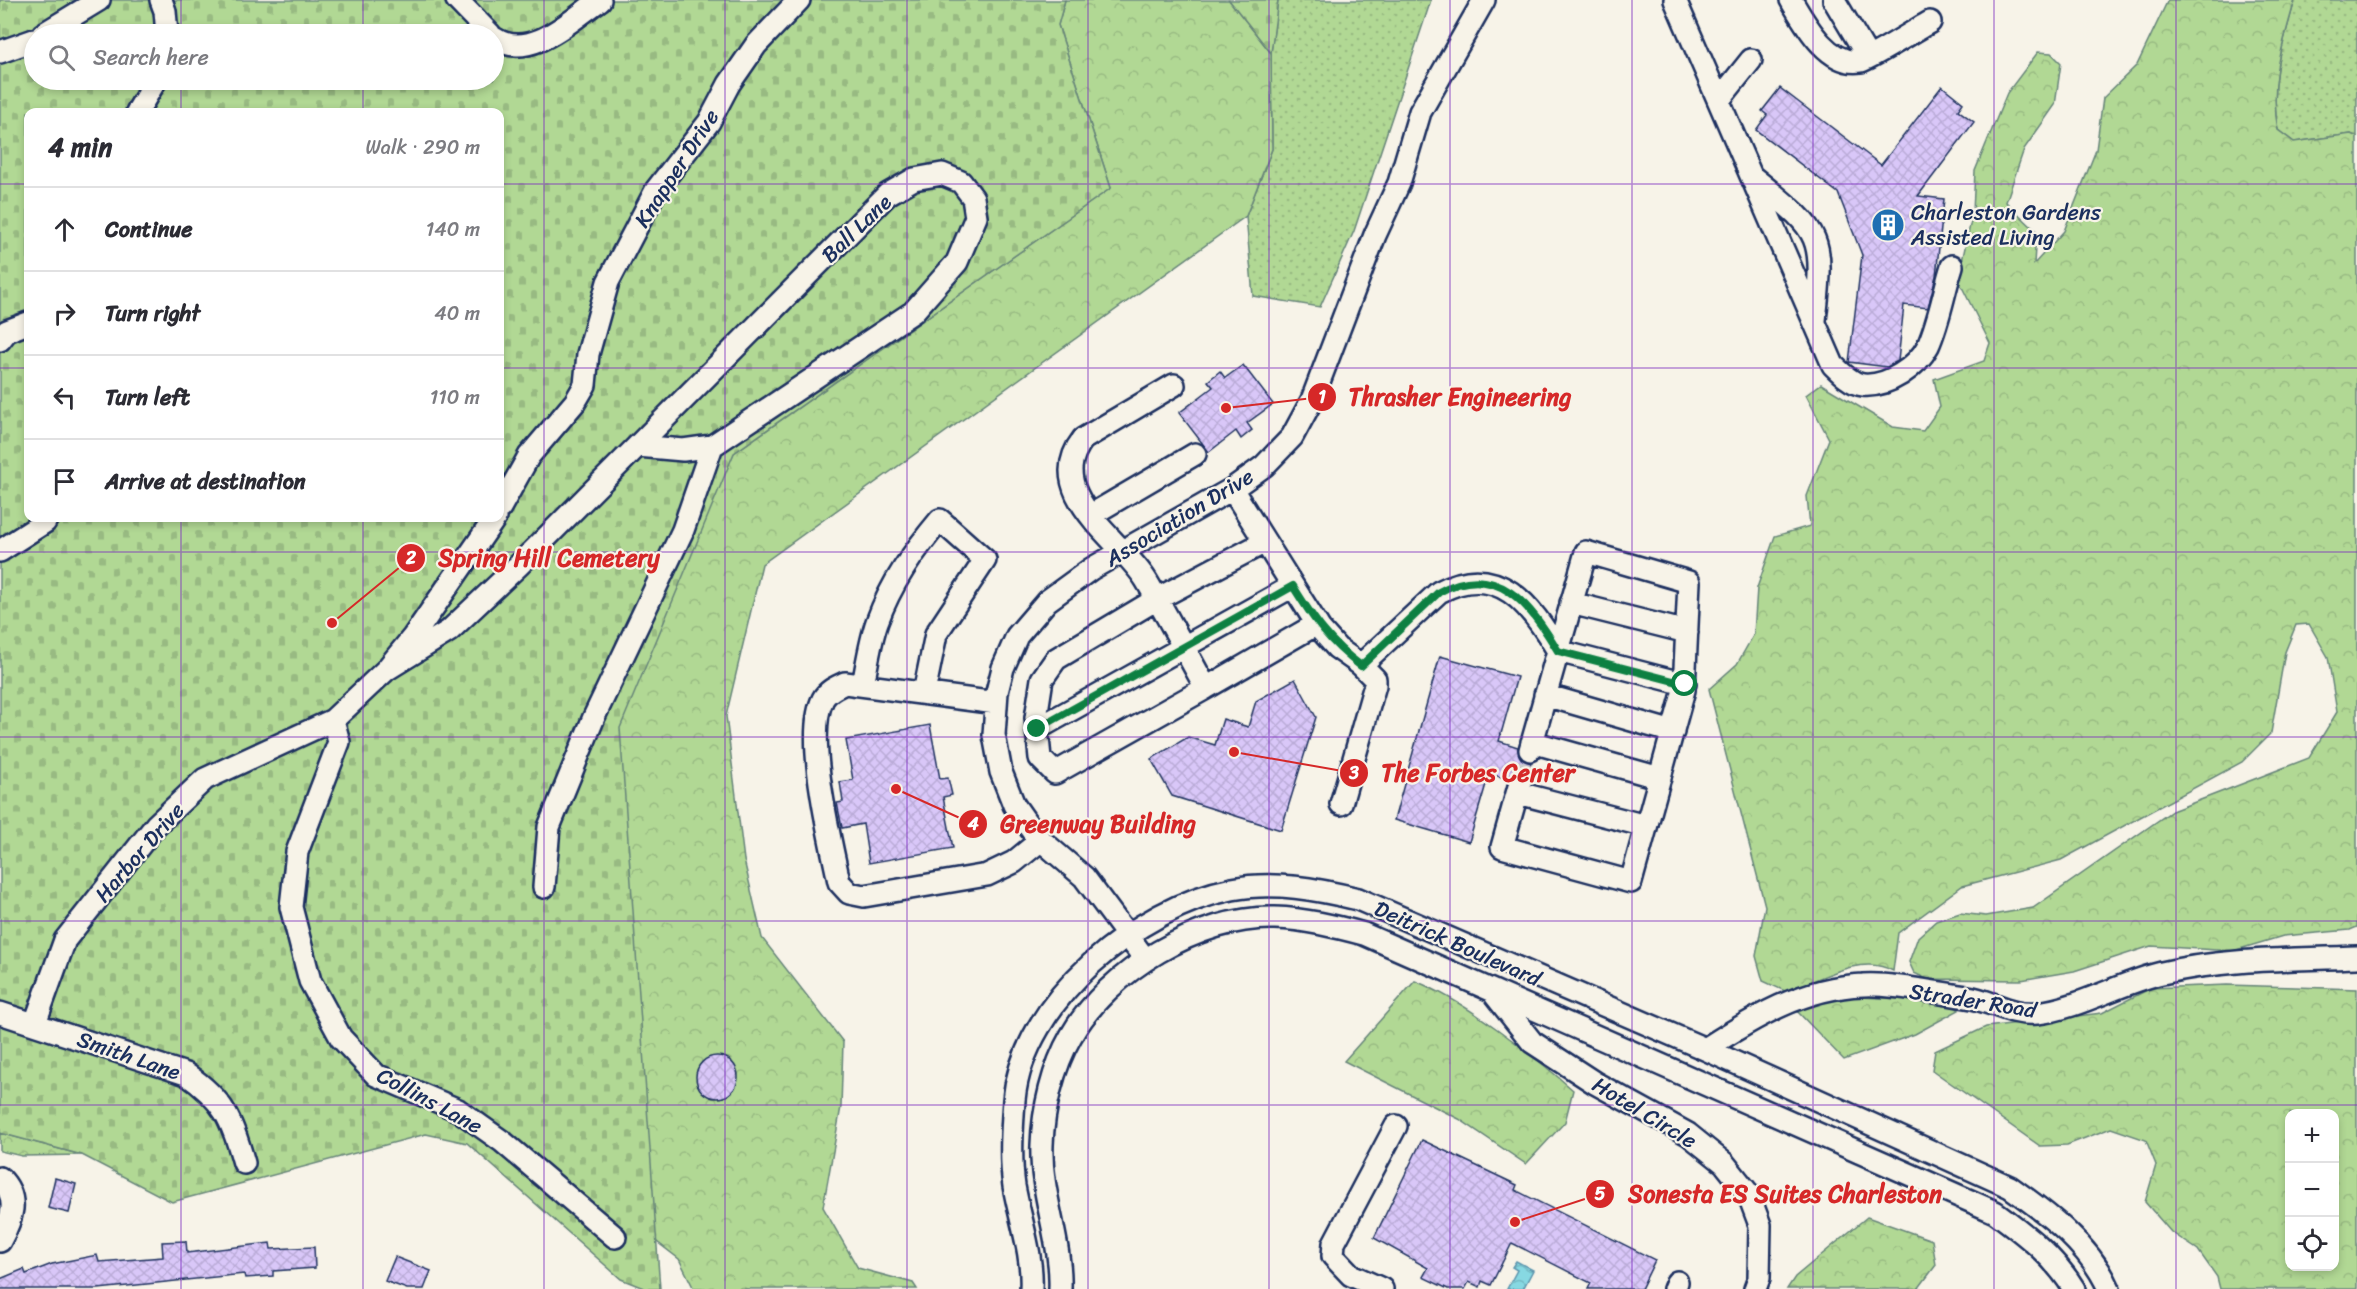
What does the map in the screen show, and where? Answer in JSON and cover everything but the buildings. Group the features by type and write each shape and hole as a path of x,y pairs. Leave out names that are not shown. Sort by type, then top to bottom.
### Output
{"street":[{"path":"59,24 99,0"},
{"path":"161,0 165,10 166,24"},
{"path":"457,0 480,24"},
{"name":"Knapper Drive","path":"504,501 529,456 575,402 585,385 588,354 608,282 656,190 709,122 729,84 756,45 799,0"},
{"name":"Association Drive","path":"1145,959 1084,877 1041,840 1014,805 1001,772 994,735 996,703 1003,668 1017,636 1047,601 1121,552 1232,489 1264,466 1292,437 1312,400 1375,235 1399,183 1420,112 1484,0"},
{"path":"1675,0 1833,365 1846,378 1862,386 1884,382 1901,375 1928,346 1952,266"},
{"path":"1791,0 1812,35 1828,50 1844,58 1861,60 1930,22"},
{"path":"1834,0 1868,57"},
{"path":"504,41 513,43 535,42 572,22 590,4"},
{"path":"0,52 24,44"},
{"path":"1719,100 1751,60"},
{"path":"139,108 150,90"},
{"name":"Ball Lane","path":"386,670 449,631 638,446 888,194 914,180 942,174 961,182 974,198 976,218 957,262 913,312 712,446 683,450 638,446"},
{"path":"1751,176 1802,217 1820,250 1815,321"},
{"path":"0,339 7,331 24,325"},
{"path":"1174,385 1083,440 1074,452 1070,472 1080,502 1144,577 1206,688"},
{"path":"544,887 549,826 594,717 682,530 712,446"},
{"path":"1091,514 1195,454"},
{"path":"1232,489 1317,624 1337,648 1375,679 1341,804"},
{"path":"863,685 876,624 892,589 910,556 940,520 985,560 936,634 924,693"},
{"path":"0,551 45,522"},
{"path":"333,720 386,670 413,637 492,522"},
{"path":"1265,542 1157,599 1056,659 1042,679 1036,718 1040,758 1055,773 1317,624"},
{"path":"1646,826 1519,788 1502,847 1631,882 1673,732 1685,684 1689,582 1586,552 1531,746 1660,777"},
{"path":"1361,666 1439,592 1454,584 1482,581 1508,590 1522,601 1538,616 1558,651 1685,684"},
{"path":"1037,729 1293,586"},
{"path":"1571,603 1687,632"},
{"path":"996,703 845,683 831,690 824,698 819,711 820,787 839,882 849,893 864,896 987,875 1014,862 1041,840"},
{"path":"1545,695 1673,732"},
{"name":"Harbor Drive","path":"35,1023 65,940 156,825 205,779 333,720"},
{"name":"Collins Lane","path":"333,720 339,742 297,852 291,907 310,981 341,1038 376,1075 458,1110 503,1142 615,1238"},
{"name":"Deitrick Boulevard","path":"1031,1289 1026,1241 1014,1185 1012,1146 1014,1097 1028,1051 1048,1017 1094,960 1128,935 1179,904 1234,889 1309,887 1358,898 1705,1049 2010,1187 2051,1217 2076,1242 2104,1278 2109,1289"},
{"name":"Deitrick Boulevard","path":"1060,1289 1061,1269 1044,1184 1042,1145 1049,1100 1058,1065 1071,1036 1088,1012 1145,959 1181,939 1225,925 1273,918 1327,924 1364,934 1995,1212 2035,1241 2066,1275 2074,1289"},
{"name":"Strader Road","path":"1705,1049 1743,1024 1791,1000 1829,989 1864,984 1970,998 2007,1010 2035,1014 2161,973 2218,962 2357,957"},
{"name":"Hotel Circle","path":"1493,992 1532,1042 1595,1083 1688,1134 1724,1163 1748,1193 1760,1225 1759,1278 1755,1289"},
{"name":"Smith Lane","path":"0,1013 186,1074 209,1089 233,1123 244,1163"},
{"path":"1382,1289 1351,1275 1333,1256 1334,1243 1396,1126"},
{"path":"0,1178 13,1199 12,1215 0,1241"}],"green space":[{"path":"0,0 1065,0 1058,25 1111,188 734,453 620,728 660,1289 646,1289 621,1279 467,1143 426,1134 172,1202 82,1155 0,1133"},
{"path":"1065,0 1229,0 1271,53 1272,149 1246,216 762,564 726,716 744,860 762,938 843,1042 841,1107 823,1207 858,1268 913,1283 917,1289 694,1289 679,1259 514,1132 605,723 734,453 1111,188 1058,25"},
{"path":"1229,0 1278,0 1271,53"},
{"path":"1278,0 1431,0 1354,231 1320,307 1253,296 1246,216 1272,149 1271,53"},
{"path":"2168,0 2295,0 2276,80 2278,130 2294,142 2351,134 2357,137 2357,927 2350,930 2283,936 2233,951 2151,946 2074,971 2021,980 1927,979 1914,973 1909,962 1918,937 1936,921 1960,913 1986,916 2033,908 2172,811 2309,758 2337,712 2328,657 2309,624 2296,625 2285,652 2271,733 2242,762 2061,860 1962,886 1898,933 1893,971 1881,966 1854,967 1826,975 1787,992 1763,981 1756,956 1765,906 1709,689 1737,664 1754,634 1757,588 1775,536 1810,526 1807,496 1829,439 1806,395 1821,384 1893,427 1923,431 1940,407 1934,379 1984,361 1990,343 1958,279 1973,212 1975,171 2007,93 2038,52 2051,53 2061,63 2055,105 2024,149 2006,202 2036,231 2034,264 2064,231 2096,150 2103,98 2137,65"},
{"path":"2295,0 2357,0 2357,137 2351,134 2294,142 2278,130 2276,80"},
{"path":"1415,981 1477,1015 1573,1090 1565,1122 1526,1164 1459,1119 1344,1061"},
{"path":"2227,985 2357,989 2357,1289 2220,1289 2217,1277 2198,1250 2171,1232 2145,1202 2156,1165 2146,1140 2111,1128 2067,1145 2040,1146 1932,1070 1935,1051 1986,1027 2102,1013 2151,988"},
{"path":"1837,996 1947,1001 1959,1010 1915,1034 1844,1060 1797,1011"},
{"path":"0,1133 82,1155 22,1156 0,1151"},
{"path":"1867,1217 1932,1240 1936,1265 1918,1289 1787,1289 1795,1277"}],"water":[{"path":"1516,1261 1533,1270 1523,1289 1507,1289 1517,1270 1512,1267"}],"tunnel":[{"path":"1520,783 1530,750"}],"place":[{"name":"Charleston Gardens Assisted Living","path":"1888,225"},
{"name":"Thrasher Engineering","path":"1226,408"},
{"name":"Spring Hill Cemetery","path":"332,623"},
{"name":"The Forbes Center","path":"1234,752"},
{"name":"Greenway Building","path":"896,789"},
{"name":"Sonesta ES Suites Charleston","path":"1515,1222"}],"route":[{"path":"1037,729 1293,586 1320,629 1337,648 1361,666 1439,592 1454,584 1482,581 1508,590 1522,601 1538,616 1558,651 1685,684"}]}
